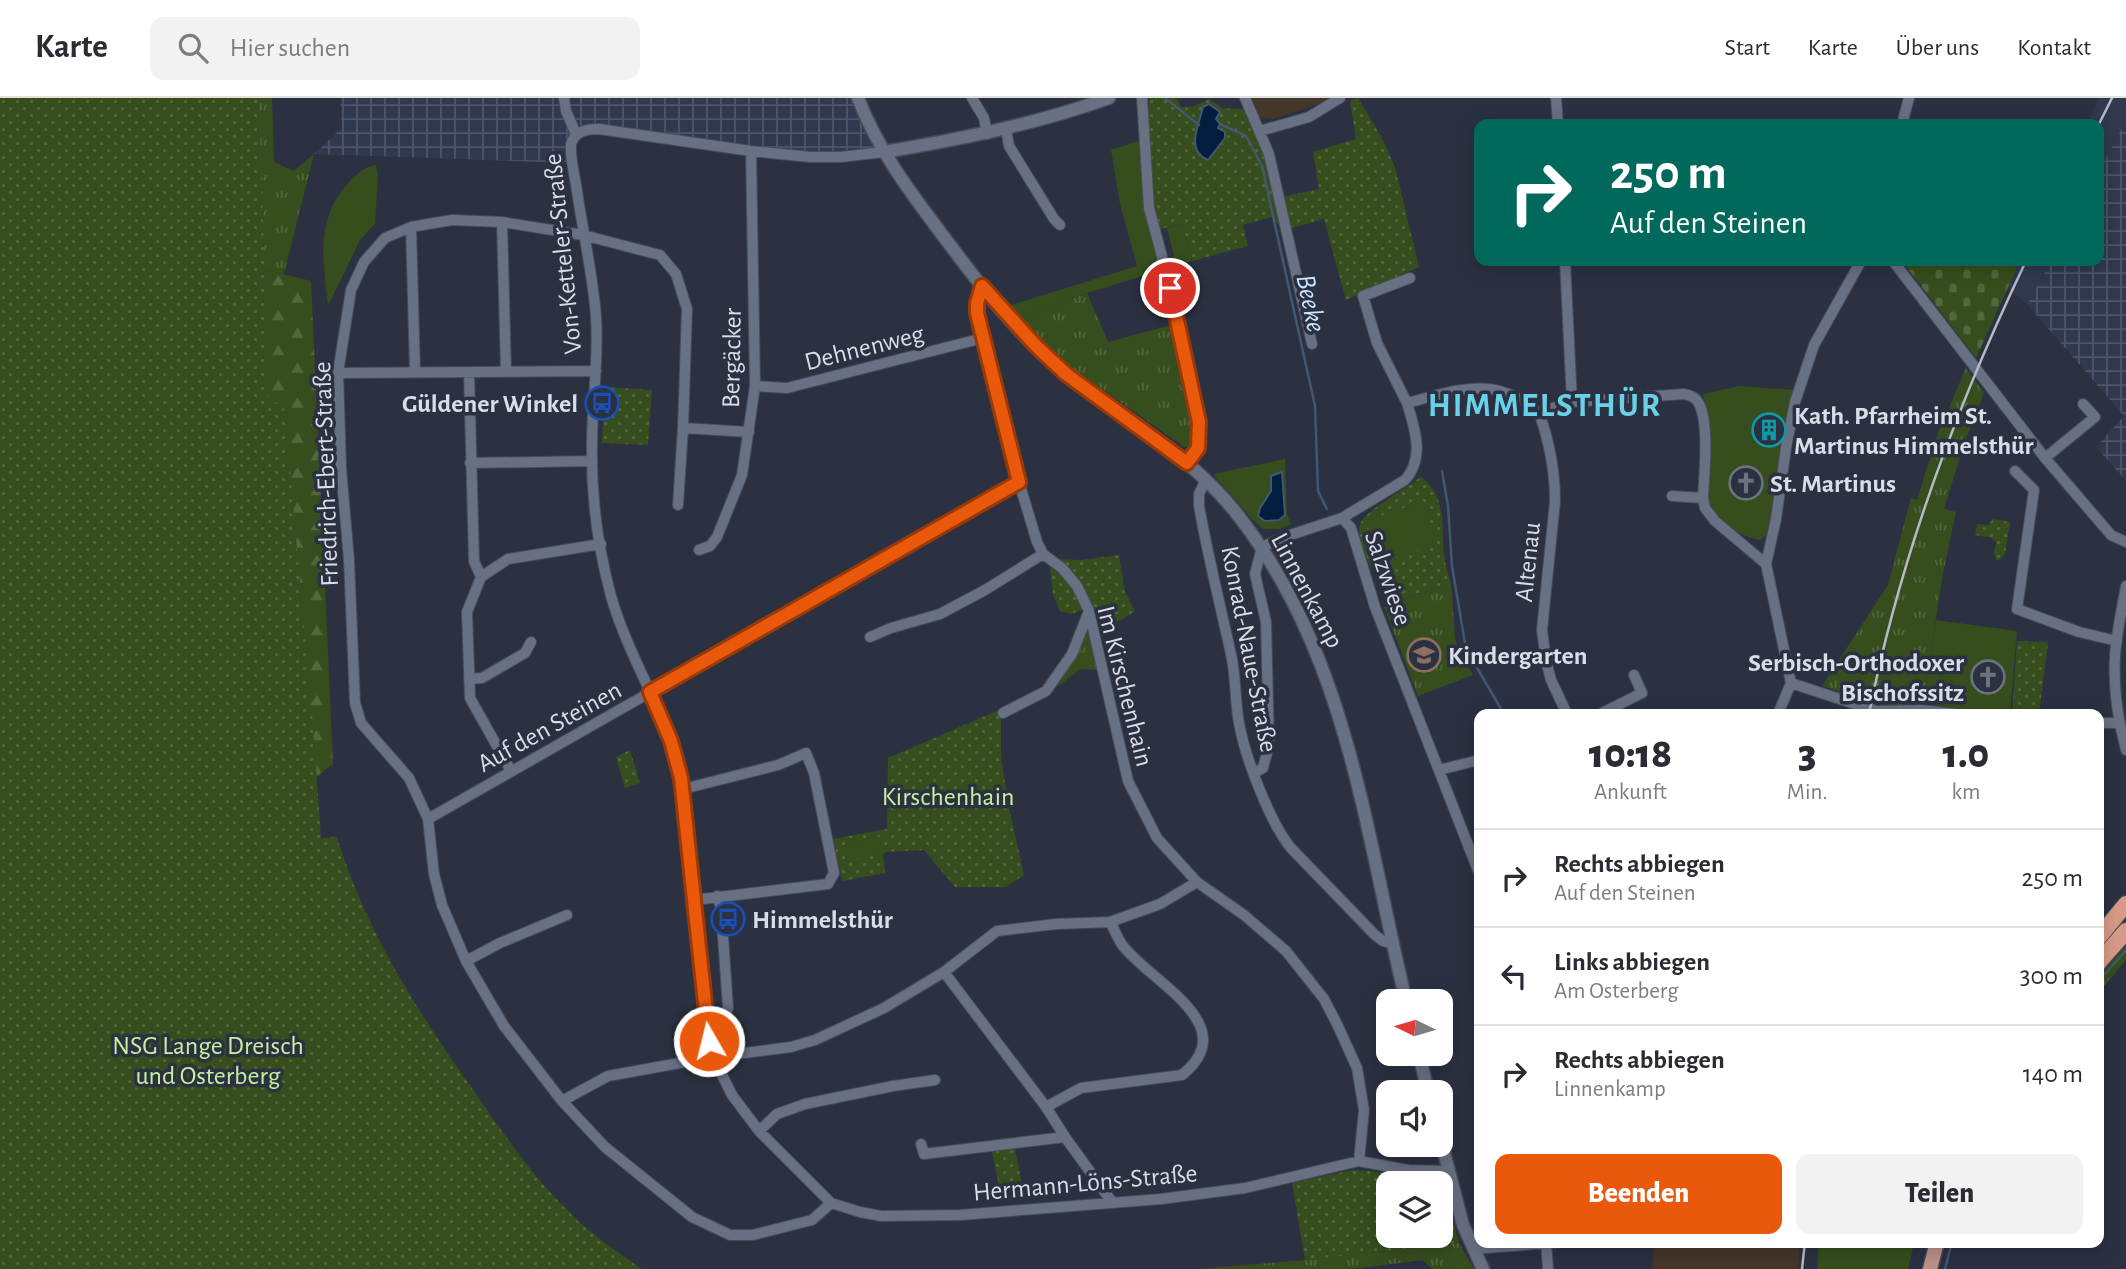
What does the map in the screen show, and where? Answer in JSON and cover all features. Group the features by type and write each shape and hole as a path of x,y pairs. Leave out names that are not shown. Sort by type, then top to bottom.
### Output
{"highway":[{"path":"2104,931 2126,904"},
{"path":"2104,956 2126,931"}],"main road":[{"name":"Linnenkamp","path":"858,98 884,152 930,219 982,286 1037,347 1066,374 1206,479 1236,512 1262,547 1298,609 1325,672 1353,765 1403,989"},
{"name":"Von-Ketteler-Straße","path":"884,152 987,134 1073,111 1109,98"},
{"path":"1445,1157 1449,1171"},
{"path":"1453,1187 1461,1218 1483,1269"},
{"path":"1930,1269 1935,1248"}],"street":[{"path":"564,98 566,111 576,134"},
{"path":"972,98 984,118 987,134"},
{"path":"1142,98 1149,208 1199,422 1198,448 1187,463"},
{"path":"1245,98 1269,154 1312,344"},
{"path":"1260,131 1309,117 1340,98"},
{"path":"1556,98 1558,119"},
{"path":"1903,119 1907,98"},
{"path":"1006,129 1009,146 1060,225"},
{"name":"Von-Ketteler-Straße","path":"831,1203 759,1131 732,1095 713,1058 705,1021 682,789 671,741 631,652 611,595 595,509 592,461 596,316 570,149 576,134 588,130 604,130 751,151 831,158 884,152"},
{"name":"Bergäcker","path":"699,550 710,546 717,537 742,475 755,386 751,151"},
{"name":"Friedrich-Ebert-Straße","path":"678,505 687,309 676,274 660,255 583,235 502,222 452,220 411,227 385,237 364,262 351,290 338,373 355,703 361,723 409,778 428,819 434,874 442,905 466,961 504,1026 562,1101 605,1147 692,1217 730,1234 753,1235 811,1220 831,1203"},
{"path":"502,222 506,371"},
{"path":"411,227 415,372"},
{"path":"1565,266 1573,402"},
{"path":"1780,709 1791,682 1766,564 1795,402 1814,345 1858,266"},
{"path":"1898,266 2045,458 2111,535 2126,542"},
{"path":"1254,773 1263,768 1269,745 1266,622 1255,574 1262,547 1342,518 1405,480 1413,471 1417,460 1415,428 1407,402 1377,343 1363,296 1410,278"},
{"path":"870,637 940,614 1043,554 1019,482 984,338 977,306 982,286"},
{"name":"Dehnenweg","path":"755,386 787,388 984,338"},
{"path":"338,373 596,371"},
{"path":"469,372 474,561 481,576"},
{"path":"1407,402 1477,389 1499,391 1539,412 1573,402 1684,394 1692,396 1701,410 1704,431 1705,508 1715,521 1766,564"},
{"path":"2045,458 2095,417 2082,404"},
{"name":"Altenau","path":"1539,412 1545,428 1555,481 1542,630 1551,680 1565,709"},
{"path":"683,428 749,432"},
{"path":"470,463 592,461"},
{"path":"2015,471 2034,490 2017,609 2079,632 2117,641"},
{"name":"Konrad-Naue-Straße","path":"1206,479 1199,494 1200,512 1233,665 1238,721 1254,773 1280,834 1375,935 1392,943"},
{"name":"Auf den Steinen","path":"428,819 1019,482"},
{"path":"1672,496 1703,498"},
{"name":"Salzwiese","path":"1342,518 1350,527 1375,607 1439,770 1473,844"},
{"path":"511,771 470,698 467,612 481,576 508,559 601,544"},
{"name":"Im Kirschenhain","path":"1043,554 1062,568 1077,586 1089,611 1128,782 1157,838 1197,882 1244,915 1286,951 1324,999 1357,1068 1364,1110 1359,1161"},
{"path":"2126,586 2115,657 2115,697 2126,750"},
{"path":"1003,713 1046,691 1072,654 1089,611"},
{"path":"469,679 482,678 525,653 531,642"},
{"path":"1610,709 1642,693 1634,676"},
{"path":"1791,682 1870,709"},
{"path":"2104,723 2119,723"},
{"path":"682,789 778,765 806,753 814,773 834,873 828,884 694,900"},
{"path":"1439,770 1474,761"},
{"path":"562,1101 608,1076 791,1047 815,1040 884,1008 944,972 997,931 1056,924 1110,922 1160,904 1197,882"},
{"path":"705,1021 725,1015 728,1004 721,908 717,896"},
{"path":"466,961 500,943 567,915"},
{"path":"1046,1107 1081,1088 1182,1075 1191,1068 1204,1048 1203,1031 1191,1010 1123,946 1110,922"},
{"path":"944,972 1046,1107 1112,1202"},
{"path":"759,1131 777,1114 805,1104 935,1080"},
{"path":"921,1144 923,1154 1065,1137"},
{"name":"Hermann-Löns-Straße","path":"831,1203 881,1216 960,1215 1161,1199 1245,1188 1359,1161 1408,1170 1449,1171"},
{"path":"1473,1249 1488,1248"},
{"path":"1546,1248 1549,1269"}],"shaded area":[{"path":"340,98 856,98 877,148 850,153 806,154 608,127 573,134 571,163 314,154 342,128"},
{"path":"1251,98 1330,98 1273,119 1258,117"},
{"path":"2099,98 2126,98 2126,120 2104,162 2104,119 2089,119"},
{"path":"1209,104 1220,112 1216,119 1220,124 1218,128 1225,132 1225,138 1208,160 1197,150 1195,136 1203,107"},
{"path":"2126,120 2126,481 2096,447 2124,416 2027,304 2048,266 2104,266 2104,162"},
{"path":"2018,266 2048,266 2027,304 2008,288"},
{"path":"1282,472 1285,515 1279,520 1265,521 1258,516 1271,491 1271,476"},
{"path":"1654,1248 1800,1248 1798,1269 1652,1269"}],"green space":[{"name":"NSG Lange Dreisch und Osterberg","path":"0,98 259,98 269,399 284,407 321,838 337,837 363,906 397,973 436,1036 509,1141 575,1218 642,1269 0,1269"},
{"path":"256,98 272,98 274,162 294,171 314,154 284,274 262,269"},
{"path":"1149,98 1176,98 1181,107 1192,107 1209,99 1222,108 1248,110 1266,152 1277,198 1319,189 1313,152 1356,139 1350,101 1358,98 1381,136 1395,167 1419,267 1346,300 1324,219 1284,230 1271,217 1243,225 1248,246 1192,261 1182,224 1156,230 1148,181"},
{"path":"1144,139 1148,209 1163,259 1174,256 1167,228 1182,224 1192,261 1087,293 1021,319 1008,306 1137,266 1120,204 1111,150"},
{"path":"376,165 378,176 375,224 360,240 328,306 323,256 326,225 338,196 349,182 361,171"},
{"path":"1906,266 2018,266 1976,358"},
{"path":"262,269 311,281 333,764 295,793 142,541"},
{"path":"1087,293 1108,342 1172,325 1197,426 1193,447 1184,447 1064,362 1021,319"},
{"path":"1966,368 1984,393 1965,441 1944,509 1956,512 1943,573 1923,703 1886,706 1822,686 1888,585 1911,498 1917,500 1938,433"},
{"path":"1740,386 1793,390 1768,534 1760,540 1730,527 1707,502 1710,430 1703,394"},
{"path":"605,387 652,390 648,445 602,443 603,418 606,418 607,411 604,410"},
{"path":"1285,459 1287,514 1291,524 1280,529 1263,529 1213,474"},
{"path":"1420,477 1429,484 1439,504 1445,561 1451,583 1393,603 1379,565 1371,568 1364,553 1359,536 1360,525 1369,513"},
{"path":"1424,501 1437,544 1380,563 1366,521"},
{"path":"1993,519 2010,522 2005,554 1999,560 1996,560 1994,553 1996,542 1992,538 1975,535 1977,524 1988,525"},
{"path":"1119,555 1125,592 1135,611 1119,621 1096,622 1085,609 1071,614 1060,611 1053,595 1050,566 1056,559 1081,560"},
{"path":"1451,583 1455,639 1459,652 1473,675 1418,696 1384,607"},
{"path":"1088,618 1100,670 1080,669 1049,690"},
{"path":"1936,620 2017,631 2010,709 1956,709 1923,703"},
{"path":"2017,641 2048,642 2040,709 2012,709"},
{"name":"Kirschenhain","path":"1001,709 1001,756 1024,875 1006,887 955,887 924,850 883,852 885,873 842,881 833,839 887,829 888,758"},
{"path":"630,750 640,783 625,788 616,757"},
{"path":"883,836 886,853 850,860 846,844"},
{"path":"2126,938 2126,960 2104,986 2104,963"},
{"path":"1014,1145 1023,1188 1000,1190 991,1148"},
{"path":"1353,1170 1376,1172 1376,1248 1414,1248 1305,1260 1292,1183"},
{"path":"1453,1218 1459,1243 1453,1244"},
{"path":"1459,1243 1474,1269 1432,1269 1423,1260 1352,1269 1198,1269 1414,1248 1453,1248 1453,1244"},
{"path":"1819,1248 1913,1248 1908,1269 1817,1269"}],"waterway":[{"name":"Beeke","path":"1165,98 1199,125"},
{"name":"Beeke","path":"1220,124 1246,136 1262,166 1315,406 1318,491 1327,509"},
{"path":"1442,471 1448,506 1452,566 1466,649 1501,709"},
{"path":"2104,975 2126,950"},
{"path":"1945,1269 1950,1248"}],"railway":[{"path":"2102,119 2112,98"},
{"path":"1870,709 1897,597 1933,483 1977,370 2024,266"},
{"path":"1802,1269 1804,1248"}],"place":[{"name":"Güldener Winkel","path":"602,403"},
{"name":"Kath. Pfarrheim St. Martinus Himmelsthür","path":"1769,430"},
{"name":"St. Martinus","path":"1746,483"},
{"name":"Kindergarten","path":"1424,655"},
{"name":"Serbisch-Orthodoxer Bischofssitz","path":"1988,677"},
{"name":"Himmelsthür","path":"728,919"}],"district":[{"name":"HIMMELSTHÜR","path":"1545,404"}],"route":[{"path":"709,1041 681,778 676,754 650,692 1019,482 977,313 982,286 1014,323 1066,374 1187,463 1198,448 1199,422 1170,288"}]}
